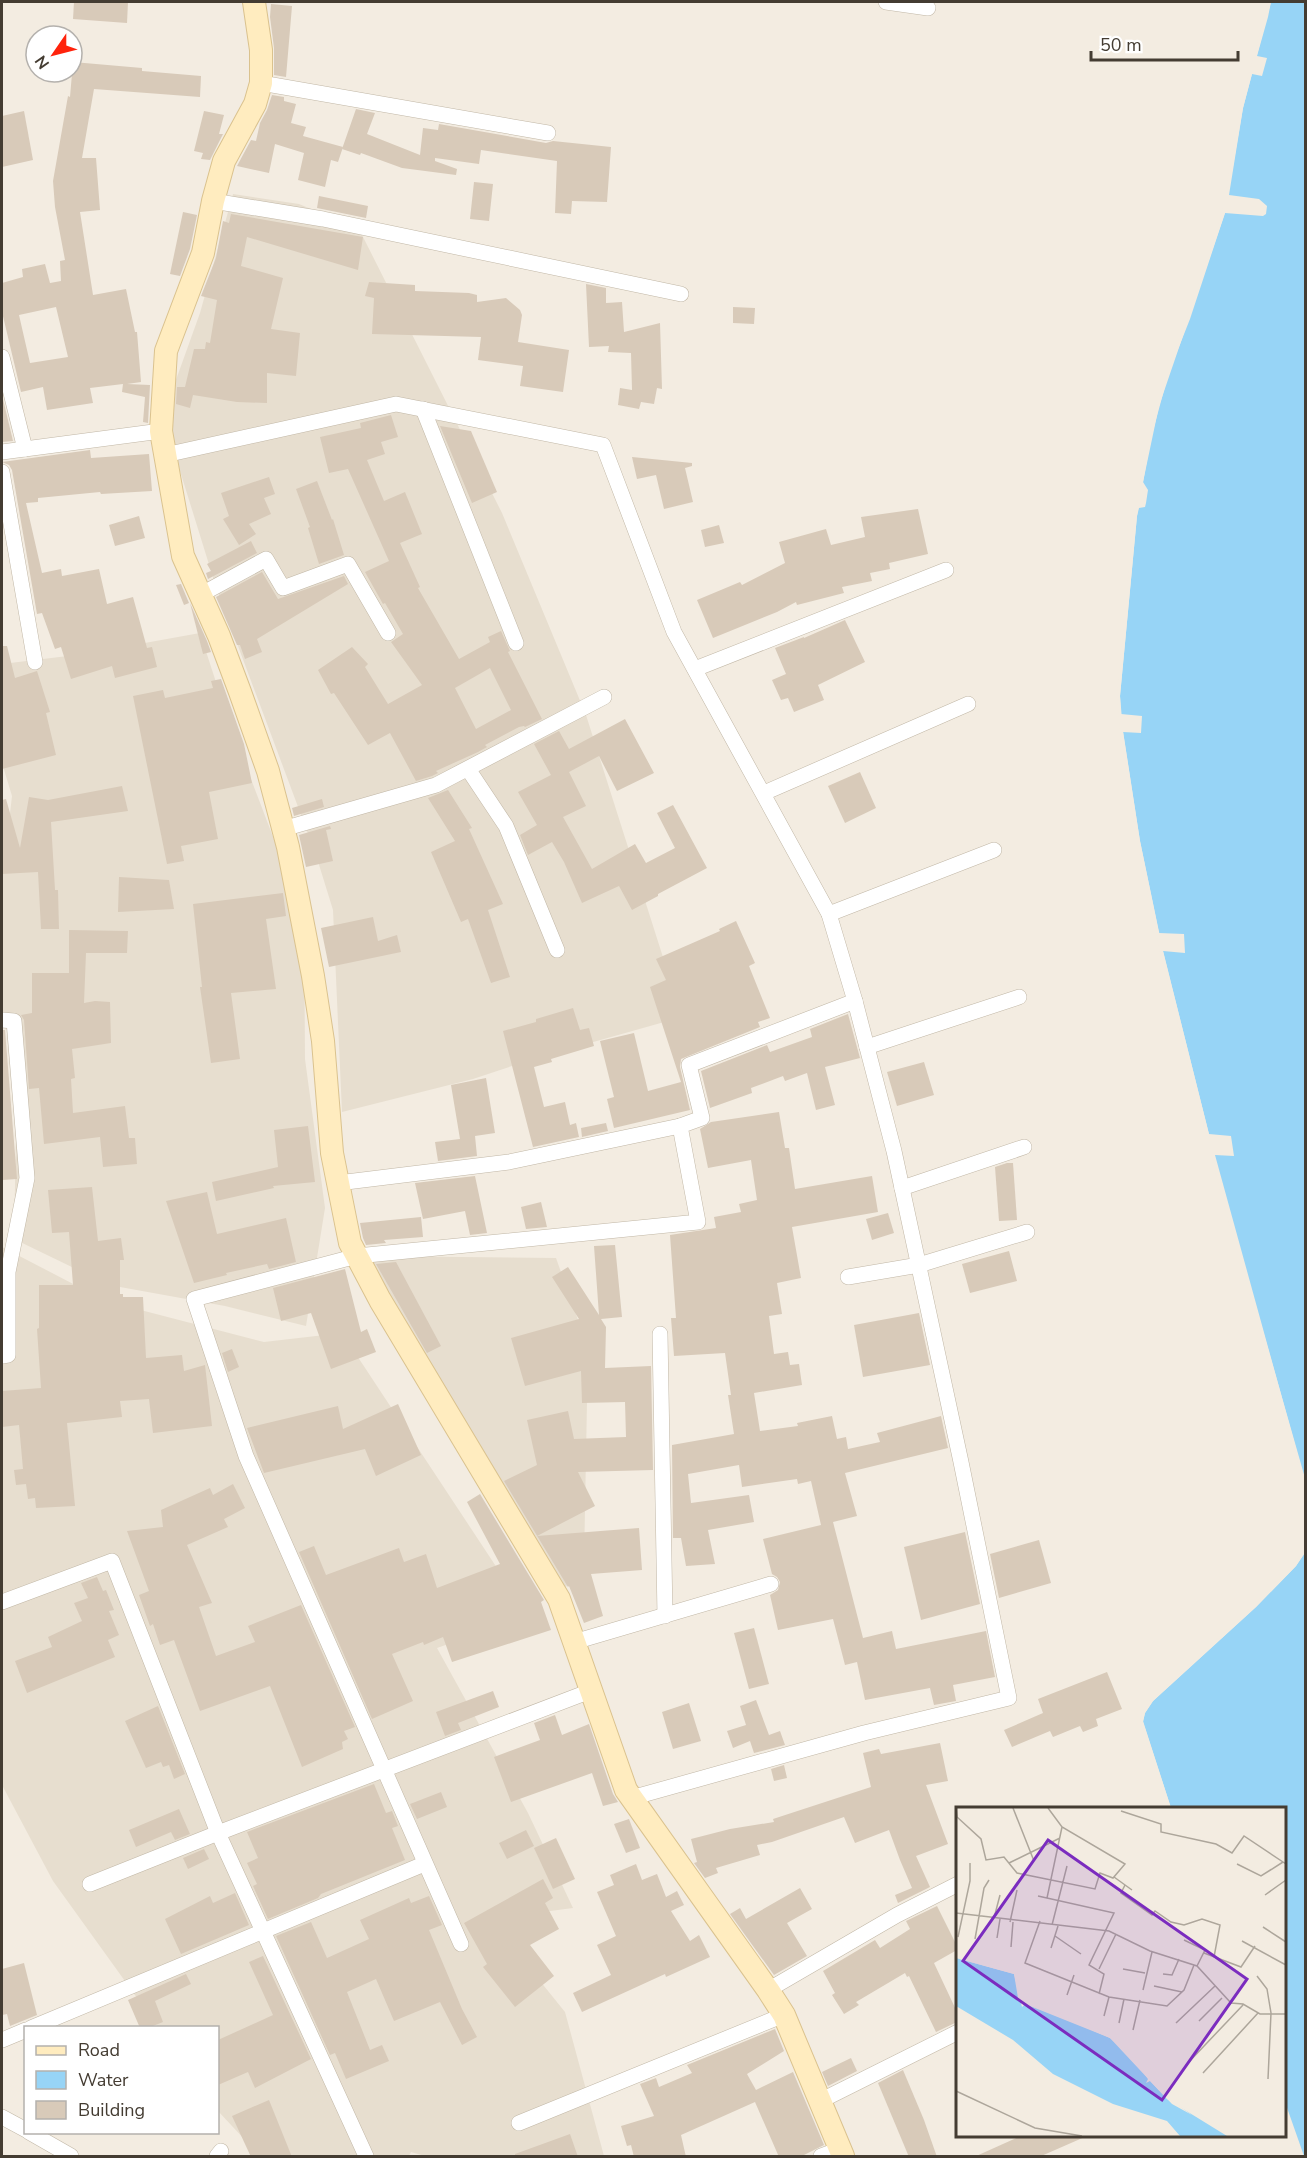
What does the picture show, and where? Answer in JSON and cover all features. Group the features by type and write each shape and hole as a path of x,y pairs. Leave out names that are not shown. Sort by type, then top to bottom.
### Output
{"street":[{"path":"254,2 261,50 261,83 255,104 224,160 203,253 166,351 161,431 183,556 219,636 268,771 299,896 323,1041 332,1153 350,1243 386,1310 559,1599 593,1690 626,1790 768,1990 783,2015 820,2101 835,2154"},
{"path":"886,2 928,8"},
{"path":"261,83 548,133"},
{"path":"213,201 323,219 681,294"},
{"path":"2,357 25,449"},
{"path":"165,455 396,404 603,445 674,632 830,914 855,1001 902,1188 1009,1698 864,1733 631,1798"},
{"path":"423,409 516,643"},
{"path":"2,452 161,431"},
{"path":"2,472 35,662"},
{"path":"200,595 266,559 283,588 348,564 388,633"},
{"path":"695,669 946,570"},
{"path":"282,829 436,785 604,697"},
{"path":"764,793 968,704"},
{"path":"468,769 506,826 557,951"},
{"path":"830,914 994,850"},
{"path":"867,1047 1019,997"},
{"path":"338,1183 509,1162 680,1126 702,1118 689,1065 855,1001"},
{"path":"2,1020 14,1021 27,1178 8,1272 8,1355 2,1356"},
{"path":"461,1944 246,1456 194,1299 357,1256 698,1222 680,1126"},
{"path":"902,1188 1024,1148"},
{"path":"848,1277 919,1265 1027,1232"},
{"path":"660,1334 666,1616"},
{"path":"2,1602 112,1561 218,1833 366,2157"},
{"path":"574,1642 771,1584"},
{"path":"90,1884 593,1690"},
{"path":"36,2026 424,1864"},
{"path":"768,1990 897,1915 956,1885"},
{"path":"519,2123 783,2015"},
{"path":"2,2040 24,2031"},
{"path":"820,2101 956,2033"},
{"path":"2,2117 24,2129"},
{"path":"32,2134 71,2157"}],"shaded area":[{"path":"233,194 299,204 359,229 502,513 586,715 682,1017 533,1059 473,1079 342,1112 333,910 316,855 216,587 163,416 200,313"},
{"path":"200,633 228,719 304,918 305,1059 325,1208 306,1326 225,1306 109,1285 14,1239 18,1025 2,1016 2,882 12,796 2,763 2,664 84,654"},
{"path":"2,1247 106,1301 264,1342 342,1333 501,1574 471,1636 437,1648 528,1813 573,1908 512,1916 540,1981 565,2012 604,2156 425,2156 411,2152 409,2156 260,2156 219,2112 219,2026 157,2026 53,1881 2,1785"},
{"path":"362,1256 556,1258 588,1348 584,1563 562,1592"}],"water":[{"path":"1271,2 1305,2 1305,1478 1225,1198 1163,951 1140,841 1123,731 1120,696 1137,516 1151,438 1169,372 1190,319 1225,213 1243,108"},
{"path":"1305,1553 1305,2156 1286,2105 1286,1807 1171,1807 1143,1721 1153,1701 1256,1607 1296,1566"}],"pier":[{"path":"1268,2 1271,2 1257,56 1267,58 1262,76 1252,74 1243,108 1229,195 1259,199 1267,206 1266,214 1263,216 1225,213 1159,406 1143,482 1148,490 1146,503 1145,507 1139,508 1137,516 1120,696 1121,714 1142,716 1141,733 1123,732 1140,841 1159,933 1184,934 1185,953 1163,951 1209,1134 1231,1136 1234,1156 1215,1155 1305,1481 1222,1199 1160,952 1137,841 1120,732 1117,696 1134,515 1148,437 1166,371 1187,318 1222,212 1240,107"},
{"path":"1306,1550 1296,1566 1256,1607 1153,1701 1145,1713 1143,1722 1171,1807 1168,1807 1140,1722 1142,1712 1151,1699 1254,1605"}],"building":[{"path":"74,2 128,2 127,23 73,19"},
{"path":"271,4 292,6 286,77 274,75"},
{"path":"84,63 201,76 200,97 94,89 82,158 96,158 100,210 80,212 93,295 126,289 135,332 137,332 141,382 127,384 150,385 148,423 143,422 145,397 122,392 123,384 90,388 93,403 47,410 43,387 21,392 2,312 2,283 23,277 22,269 45,264 50,283 61,281 60,261 65,260 55,207 53,181 68,96 70,97 71,84 84,84","holes":["56,307 68,357 30,363 19,315"]},
{"path":"272,95 284,97 284,101 296,104 291,123 306,127 303,136 343,147 338,162 331,160 325,187 298,180 304,153 275,144 269,173 237,166 251,140 256,141 260,123"},
{"path":"356,109 375,113 367,134 420,155 423,128 438,130 439,124 546,143 553,141 611,147 607,202 572,201 571,214 555,213 557,161 481,150 479,164 435,158 435,161 457,169 456,175 402,168 361,153 360,155 342,149"},
{"path":"24,111 33,160 2,167 2,116"},
{"path":"204,111 224,115 219,134 223,134 210,160 201,159 203,153 194,151"},
{"path":"474,182 493,184 489,221 470,219"},
{"path":"319,196 368,206 366,218 317,208"},
{"path":"183,212 197,215 190,249 180,276 170,274"},
{"path":"231,214 363,237 358,270 247,237 241,266 283,278 271,329 300,333 296,376 267,373 267,403 237,402 193,395 190,408 176,404 177,387 185,387 194,349 205,349 206,342 210,343 217,300 201,296 216,258 223,221 229,223"},
{"path":"369,282 415,285 415,291 469,293 477,295 477,302 506,298 520,310 522,315 518,342 569,350 563,392 520,386 523,366 478,360 481,337 372,334 374,298 365,296"},
{"path":"586,284 606,288 606,303 622,302 624,332 660,323 662,389 657,388 654,404 641,402 639,409 618,405 620,388 632,390 631,353 608,352 609,346 589,347"},
{"path":"733,307 755,308 754,324 733,323"},
{"path":"2,395 13,441 2,442"},
{"path":"391,415 398,437 381,442 385,454 367,460 384,501 405,492 422,534 400,543 420,587 418,588 459,659 490,642 488,637 501,631 510,651 508,652 542,719 525,727 519,727 485,745 487,747 478,752 436,771 438,773 416,781 390,733 368,745 334,693 331,694 318,670 352,647 368,664 365,667 388,704 422,685 391,642 403,634 365,572 389,561 348,469 329,473 320,437 361,428 360,423","holes":["490,668 511,710 476,729 455,688"]},
{"path":"440,426 471,431 497,492 472,503"},
{"path":"90,450 91,458 149,454 152,491 101,494 100,492 38,498 38,502 26,503 42,573 61,569 62,576 99,569 107,604 133,597 147,648 152,647 157,667 115,678 112,666 71,679 61,647 55,649 42,613 37,614 12,470 9,465 2,462"},
{"path":"632,457 692,463 692,466 685,468 693,502 664,509 656,475 637,479"},
{"path":"269,477 275,494 264,498 271,514 249,524 256,534 239,545 223,519 229,516 221,493"},
{"path":"317,481 333,519 344,555 319,564 308,528 310,527 296,489"},
{"path":"918,509 928,554 889,563 890,569 870,573 872,581 842,587 844,593 797,605 796,602 713,638 697,600 740,582 742,585 785,563 779,542 826,529 831,545 865,537 861,517"},
{"path":"139,516 145,538 115,546 109,525"},
{"path":"719,525 724,543 705,547 701,530"},
{"path":"251,541 257,553 208,579 206,573 211,571 207,564"},
{"path":"262,572 278,599 344,576 348,584 257,639 262,652 245,659 216,597"},
{"path":"181,584 189,603 184,605 176,585"},
{"path":"190,603 207,641 211,652 203,654"},
{"path":"845,620 865,662 818,685 824,700 794,712 788,698 781,700 772,680 786,674 775,648"},
{"path":"2,646 7,646 15,678 37,671 50,712 46,713 56,755 2,769"},
{"path":"221,679 244,744 252,783 209,792 218,839 181,846 184,861 167,864 133,696 163,690 165,698 213,688 211,681"},
{"path":"625,719 654,773 617,791 599,756 569,772 586,806 563,817 592,869 635,844 646,863 675,848 657,813 673,805 707,868 632,910 619,886 582,903 564,862 552,842 528,855 520,835 537,825 518,792 551,775 534,744 559,731 569,749"},
{"path":"860,772 876,808 845,823 828,786"},
{"path":"122,786 128,811 51,822 55,890 58,890 59,929 41,929 38,872 2,874 2,800 6,799 20,848 29,797 48,800"},
{"path":"448,790 472,828 469,829 503,904 488,910 510,977 491,983 468,919 461,922 431,852 455,841 428,798"},
{"path":"322,799 324,807 294,816 292,808"},
{"path":"330,826 331,829 326,830 333,861 306,867 299,835"},
{"path":"119,877 169,880 174,909 118,912"},
{"path":"283,893 286,916 266,919 276,989 231,993 240,1059 211,1063 200,987 202,987 193,904"},
{"path":"373,917 378,941 397,935 401,952 329,967 321,928"},
{"path":"736,921 755,963 749,966 770,1018 758,1022 760,1027 681,1059 680,1067 690,1110 614,1128 607,1099 614,1097 600,1041 634,1033 648,1091 681,1082 650,987 666,980 656,959 720,931 719,929"},
{"path":"69,930 128,931 127,953 86,953 84,1003 110,1002 111,1043 72,1049 75,1078 71,1079 73,1113 125,1106 129,1138 135,1138 137,1164 103,1167 100,1137 44,1144 39,1088 29,1089 24,1020 21,1015 32,1013 32,973 69,973"},
{"path":"573,1008 580,1030 589,1028 594,1046 551,1059 552,1062 534,1067 544,1107 565,1102 570,1125 576,1123 579,1137 533,1147 503,1031"},
{"path":"848,1014 860,1058 825,1067 835,1105 816,1110 807,1073 785,1081 783,1076 751,1088 752,1093 710,1108 701,1071 767,1045 770,1052 812,1037 810,1029"},
{"path":"2,1030 5,1030 17,1179 2,1180"},
{"path":"924,1062 934,1095 897,1106 887,1072"},
{"path":"486,1078 495,1133 475,1136 477,1156 438,1161 435,1142 460,1139 451,1085"},
{"path":"779,1112 785,1148 789,1148 795,1189 872,1176 878,1212 792,1227 801,1278 777,1283 782,1314 769,1316 774,1354 788,1352 790,1365 799,1364 802,1385 754,1393 760,1431 798,1426 797,1423 832,1416 837,1439 846,1437 848,1449 880,1442 877,1433 941,1416 948,1448 845,1473 857,1516 833,1522 863,1638 892,1631 896,1649 986,1631 995,1677 953,1685 956,1701 934,1705 930,1688 865,1700 857,1662 845,1665 833,1619 778,1630 770,1595 778,1590 780,1582 772,1574 763,1539 821,1525 811,1481 798,1484 797,1479 742,1487 739,1465 688,1474 691,1503 749,1495 754,1522 708,1530 715,1564 686,1566 681,1538 673,1538 672,1445 734,1434 725,1353 674,1356 671,1318 676,1318 670,1235 716,1228 714,1217 741,1212 739,1204 757,1200 751,1160 708,1168 700,1129 711,1122"},
{"path":"606,1123 608,1131 582,1137 581,1128"},
{"path":"308,1126 315,1182 273,1186 274,1188 216,1201 212,1182 278,1167 274,1130"},
{"path":"1013,1163 1017,1220 999,1221 995,1167"},
{"path":"475,1176 487,1233 470,1235 465,1211 423,1219 415,1183"},
{"path":"92,1187 98,1241 121,1238 124,1260 120,1260 120,1294 123,1294 123,1297 143,1297 146,1358 182,1355 184,1371 205,1365 212,1426 153,1433 149,1399 120,1401 122,1417 67,1423 75,1506 36,1508 35,1498 28,1499 26,1484 16,1485 14,1470 23,1469 19,1425 2,1427 2,1391 41,1388 37,1329 39,1328 39,1285 73,1285 69,1232 52,1233 48,1190"},
{"path":"207,1192 217,1234 286,1218 296,1262 269,1269 267,1264 194,1283 166,1201"},
{"path":"541,1202 547,1227 526,1229 521,1207"},
{"path":"888,1213 894,1233 872,1240 866,1219"},
{"path":"421,1217 423,1237 384,1240 386,1243 366,1245 360,1223"},
{"path":"615,1245 622,1317 601,1319 606,1327 605,1368 651,1366 653,1470 578,1472 595,1506 537,1536 504,1481 537,1465 527,1420 568,1411 574,1439 626,1437 625,1402 582,1403 581,1371 525,1386 511,1338 579,1319 552,1277 568,1267 599,1315 594,1246"},
{"path":"1009,1251 1017,1281 970,1293 962,1264"},
{"path":"396,1262 441,1346 427,1353 376,1264"},
{"path":"345,1269 361,1332 367,1329 376,1352 331,1369 311,1313 281,1321 273,1288"},
{"path":"919,1313 930,1365 863,1377 854,1325"},
{"path":"232,1349 239,1367 228,1372 222,1353"},
{"path":"398,1404 421,1455 376,1476 365,1449 264,1473 247,1428 338,1406 343,1429"},
{"path":"233,1484 245,1508 224,1519 228,1527 187,1545 212,1603 199,1607 216,1656 255,1642 248,1626 301,1605 355,1727 344,1731 348,1739 342,1742 343,1749 302,1767 270,1686 200,1711 174,1640 160,1645 153,1624 150,1626 139,1595 149,1591 127,1531 163,1527 161,1510 210,1488 213,1495"},
{"path":"480,1494 544,1600 541,1602 551,1630 452,1662 443,1637 392,1654 413,1701 372,1719 299,1552 314,1546 326,1575 399,1548 404,1562 426,1554 437,1588 500,1564 467,1502"},
{"path":"639,1528 642,1570 591,1574 603,1616 584,1623 569,1586 537,1536"},
{"path":"965,1532 980,1604 921,1620 904,1547"},
{"path":"1039,1540 1051,1583 999,1598 990,1554"},
{"path":"97,1577 103,1591 106,1590 114,1610 109,1611 119,1635 108,1640 115,1657 27,1693 15,1661 52,1647 48,1637 82,1621 74,1603 88,1598 81,1583"},
{"path":"754,1628 769,1684 749,1689 734,1633"},
{"path":"1107,1672 1122,1709 1096,1719 1098,1726 1083,1732 1080,1726 1053,1737 1050,1731 1012,1747 1004,1730 1043,1713 1038,1699"},
{"path":"493,1691 499,1707 458,1723 461,1730 445,1736 436,1712"},
{"path":"756,1700 769,1735 780,1731 785,1745 754,1753 750,1741 733,1748 727,1731 746,1725 740,1706"},
{"path":"689,1703 701,1741 673,1749 662,1712"},
{"path":"158,1706 185,1774 174,1779 169,1765 163,1767 161,1762 146,1768 125,1721"},
{"path":"555,1715 562,1735 589,1724 613,1794 618,1802 603,1806 592,1773 511,1802 494,1757 540,1740 534,1723"},
{"path":"940,1743 948,1781 926,1785 948,1844 916,1856 930,1887 898,1903 895,1895 912,1888 889,1830 855,1843 844,1817 757,1845 760,1855 716,1868 718,1873 705,1878 694,1863 697,1862 691,1839 730,1829 774,1822 773,1819 871,1787 863,1753 879,1749 881,1754"},
{"path":"784,1765 787,1778 774,1781 771,1769"},
{"path":"374,1784 386,1813 392,1811 398,1826 392,1828 405,1860 321,1894 318,1898 268,1919 253,1886 257,1884 247,1863 258,1858 247,1832"},
{"path":"441,1792 447,1807 417,1819 410,1804"},
{"path":"179,1809 190,1834 175,1840 171,1832 136,1847 129,1830"},
{"path":"629,1819 640,1848 626,1853 614,1824"},
{"path":"526,1830 534,1846 507,1859 499,1843"},
{"path":"556,1838 575,1879 553,1889 534,1848"},
{"path":"204,1849 209,1859 188,1869 183,1858"},
{"path":"636,1864 642,1880 657,1874 666,1897 677,1891 684,1905 671,1911 690,1941 699,1935 710,1957 666,1977 665,1974 582,2012 573,1993 611,1975 597,1945 616,1936 597,1892 614,1885 610,1875"},
{"path":"543,1879 553,1898 545,1903 559,1929 530,1945 554,1976 515,2007 483,1967 487,1964 464,1923"},
{"path":"800,1888 812,1909 787,1923 807,1956 774,1975 730,1914 740,1908 746,1919"},
{"path":"235,1893 249,1925 181,1954 165,1919 210,1896 213,1903"},
{"path":"429,1896 442,1925 429,1930 462,2009 477,2037 462,2045 440,2002 394,2021 376,1979 347,1992 370,2050 382,2045 389,2061 346,2079 335,2053 330,2055 276,1936 311,1922 327,1958 369,1939 360,1920 409,1898 411,1903"},
{"path":"937,1906 956,1944 956,1951 934,1963 956,2010 956,2022 936,2032 909,1976 907,1977 905,1973 856,2002 859,2005 844,2014 832,1995 835,1993 823,1971 875,1940 880,1948 910,1929 906,1921"},
{"path":"263,1956 311,2059 255,2088 248,2072 219,2085 219,2040 273,2015 249,1962"},
{"path":"24,1963 37,2015 10,2026 7,2014 2,2015 2,1969"},
{"path":"186,1974 191,1984 155,2001 163,2022 153,2026 139,2026 128,2000"},
{"path":"775,2029 784,2051 747,2074 756,2090 793,2072 824,2145 800,2157 779,2157 755,2102 681,2135 686,2157 634,2157 631,2145 627,2146 621,2126 654,2116 640,2084 656,2078 659,2087 692,2073 687,2065"},
{"path":"851,2058 857,2071 828,2086 822,2072"},
{"path":"903,2070 937,2157 909,2157 878,2083"},
{"path":"269,2100 292,2157 251,2157 232,2116"},
{"path":"570,2134 578,2157 515,2157 515,2154"},
{"path":"1019,2137 1085,2137 1039,2157 974,2157"}]}
